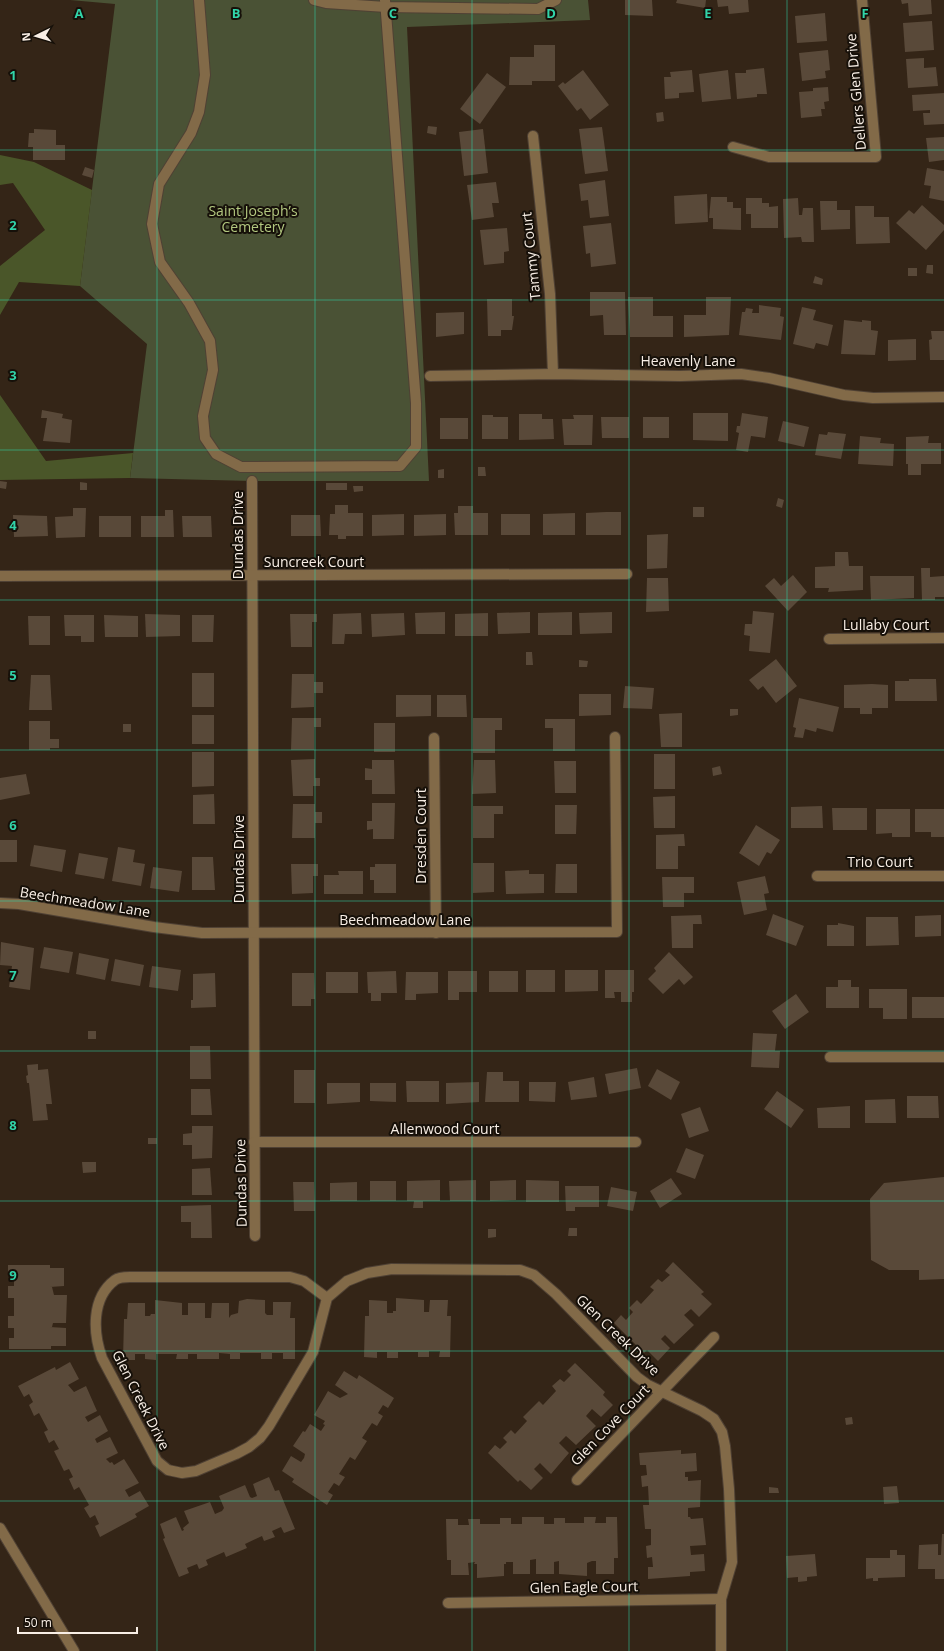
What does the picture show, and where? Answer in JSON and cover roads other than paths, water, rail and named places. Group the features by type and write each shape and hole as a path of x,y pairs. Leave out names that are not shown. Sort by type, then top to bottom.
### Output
{"street":[{"path":"199,0 205,75 199,112 191,133 159,184 152,224 160,262 189,304 210,341 213,370 204,416 205,438 216,454 241,467 400,466 416,447 416,403 386,3"},
{"path":"314,0 326,4 386,3 538,9 556,0"},
{"name":"Dellers Glen Drive","path":"733,147 769,157 876,157 862,0"},
{"name":"Tammy Court","path":"533,136 550,294 553,374"},
{"name":"Heavenly Lane","path":"430,376 553,374 680,376 740,374 769,378 844,395 873,398 944,397"},
{"name":"Dundas Drive","path":"252,481 255,1236"},
{"name":"Suncreek Court","path":"0,576 627,574"},
{"name":"Lullaby Court","path":"829,639 944,638"},
{"name":"Beechmeadow Lane","path":"0,903 19,904 154,927 202,933 436,934 617,932 615,737"},
{"name":"Dresden Court","path":"434,738 436,934"},
{"name":"Trio Court","path":"817,876 944,876"},
{"path":"830,1057 944,1057"},
{"name":"Allenwood Court","path":"254,1142 636,1142"},
{"name":"Glen Creek Drive","path":"327,1298 304,1281 290,1277 130,1277 116,1279 106,1290 99,1302 96,1316 97,1345 102,1358 156,1461 168,1470 182,1473 196,1471 236,1454 249,1447 260,1438 269,1426 313,1352 327,1298 347,1281 367,1273 392,1269 520,1270 534,1275 556,1294 637,1376 648,1385 702,1411 714,1419 722,1432 725,1446 729,1489 732,1562 721,1599 722,1651"},
{"name":"Glen Cove Court","path":"577,1480 714,1337"},
{"path":"0,1528 74,1651"},
{"name":"Glen Eagle Court","path":"448,1603 721,1599"}],"park label":[{"name":"Saint Joseph’s Cemetery","path":"253,220"}]}
